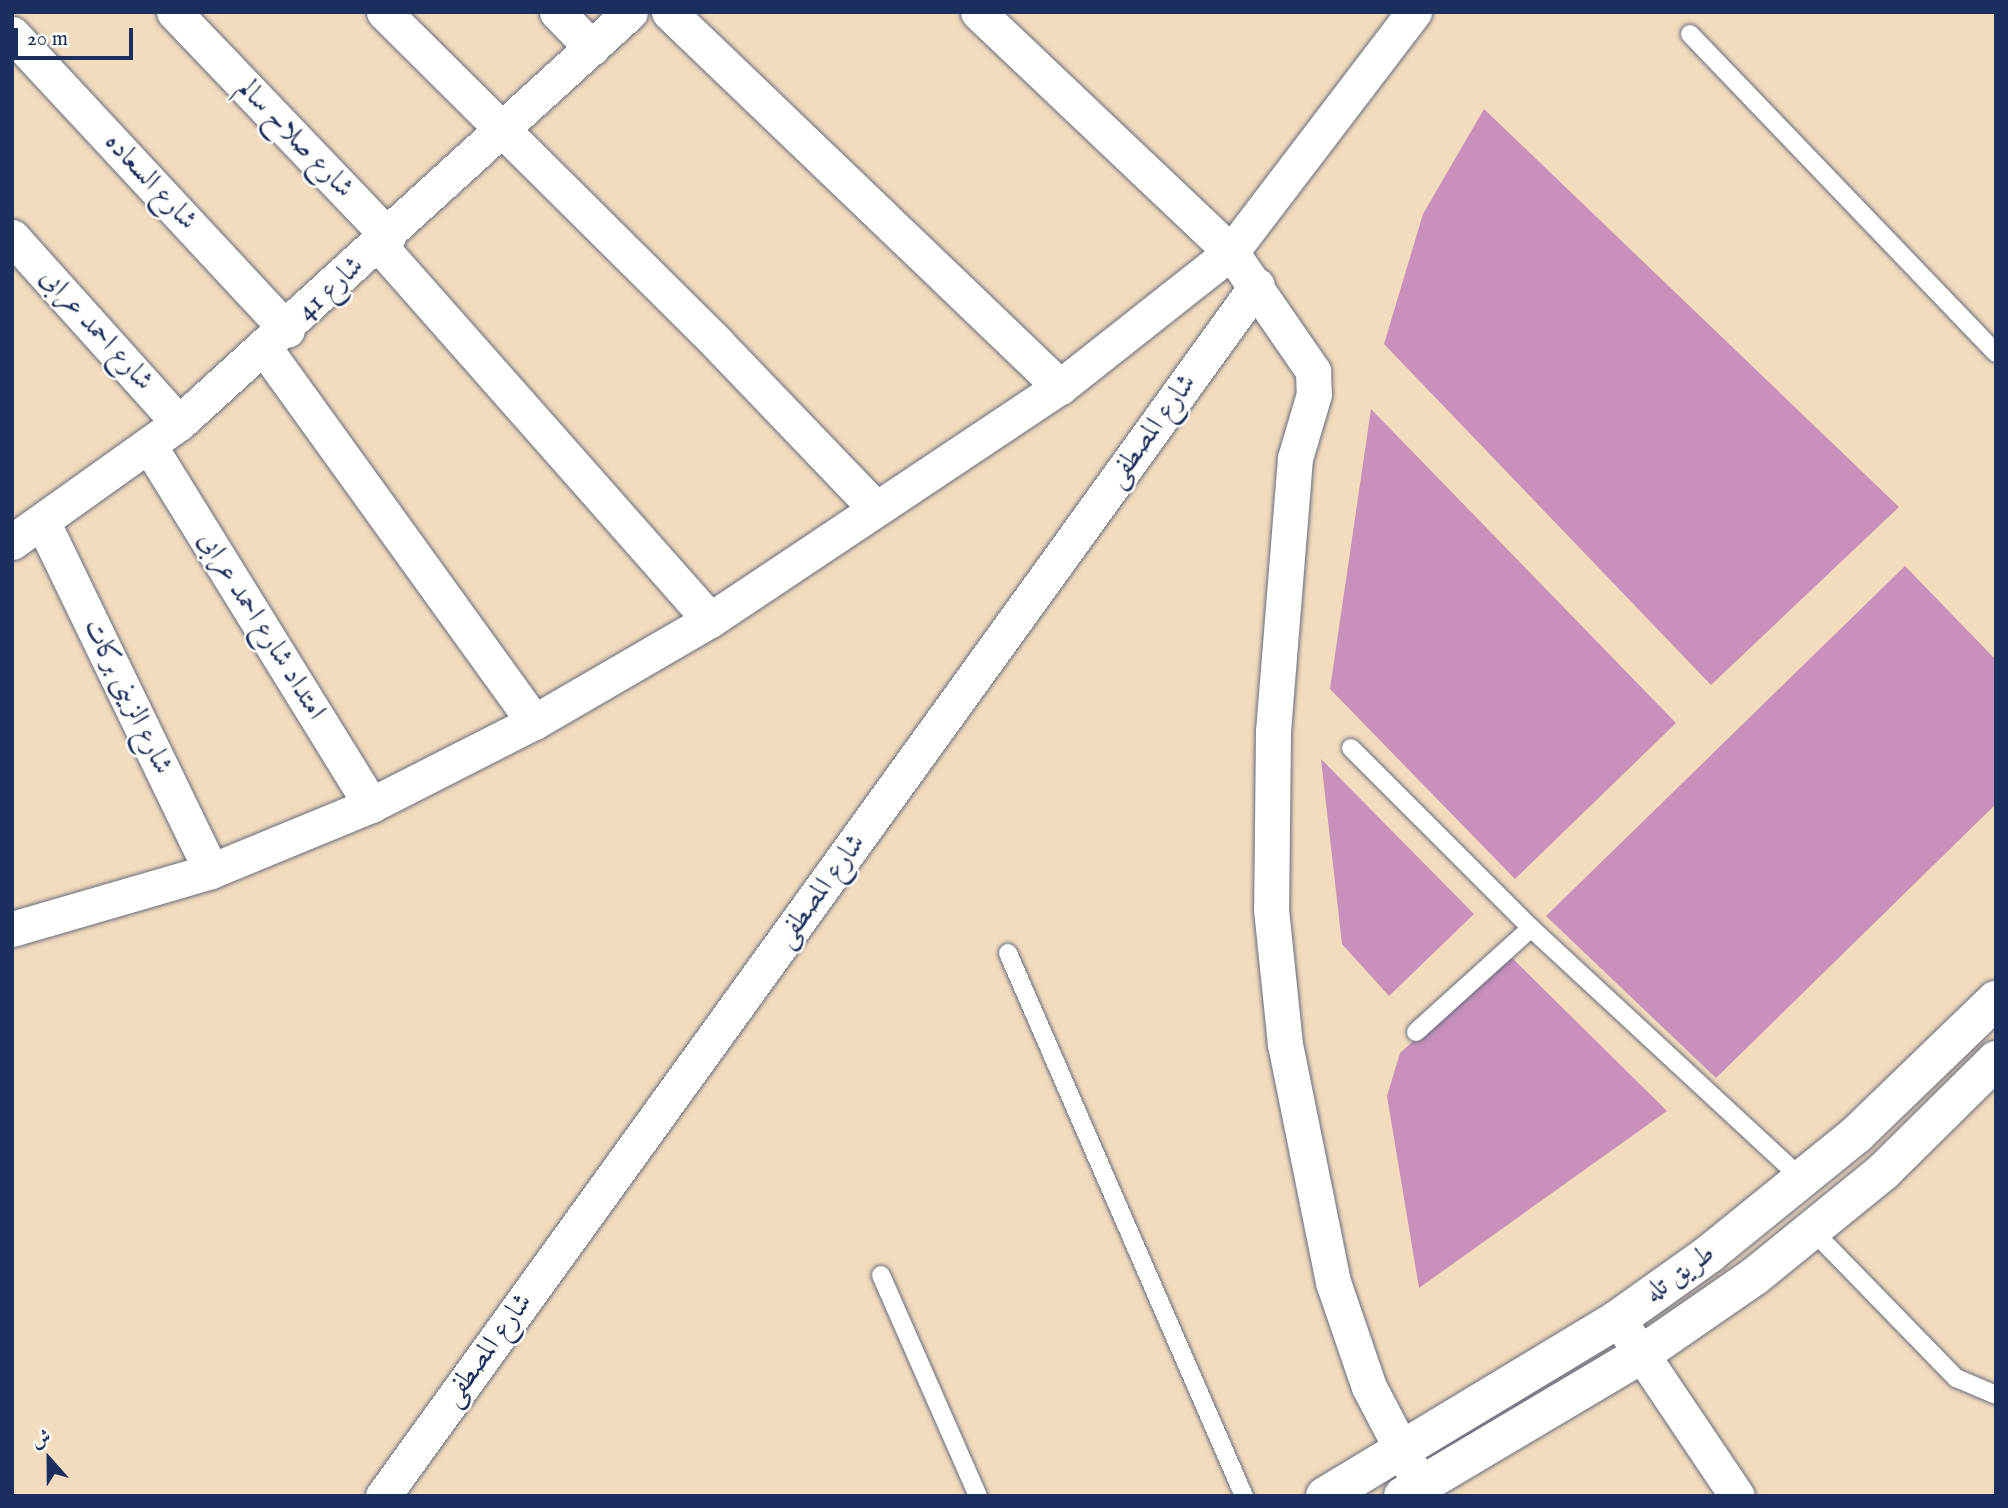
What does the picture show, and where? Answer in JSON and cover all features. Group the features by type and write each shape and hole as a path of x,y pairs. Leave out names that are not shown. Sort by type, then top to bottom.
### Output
{"main road":[{"name":"طريق تله","path":"1325,1496 1618,1319 1799,1183 1996,1000"},
{"name":"طريق تله","path":"1416,1492 1642,1354 1821,1227 1996,1060"},
{"path":"1799,1183 1821,1227"}],"street":[{"name":"شارع صلاح سالم","path":"174,12 384,240 710,620"},
{"path":"384,12 875,508"},
{"path":"557,12 592,48"},
{"name":"شارع 41","path":"21,536 150,447 179,423 276,339 630,12"},
{"path":"669,12 1060,387"},
{"path":"978,12 1231,252 1307,359 1315,381 1295,458 1273,731 1271,909 1285,1044 1346,1328 1401,1451 1416,1492"},
{"path":"12,929 211,871 371,805 534,722 710,620 1060,387 1231,252 1415,12"},
{"name":"شارع السعاده","path":"12,34 276,339 534,722"},
{"name":"شارع احمد عرابى","path":"12,237 179,423"},
{"name":"شارع المصطفى","path":"383,1496 1257,285"},
{"name":"امتداد شارع احمد عرابى","path":"150,447 371,805"},
{"name":"شارع الزينى بركات","path":"21,536 211,871"},
{"path":"1618,1319 1737,1496"}],"lane":[{"path":"1690,34 1996,353"},
{"path":"1351,748 1531,929 1799,1183"},
{"path":"1416,1032 1531,929"},
{"path":"1008,953 1244,1496"},
{"path":"1821,1227 1956,1378 1996,1395"},
{"path":"881,1275 978,1496"}],"building":[{"path":"1484,109 1899,507 1711,685 1384,344 1423,214"},
{"path":"1371,409 1676,723 1515,879 1330,689"},
{"path":"1905,566 1996,660 1996,804 1716,1078 1546,916"},
{"path":"1321,759 1474,914 1389,996 1342,944"},
{"path":"1508,954 1667,1111 1419,1288 1387,1096 1400,1053"}]}
